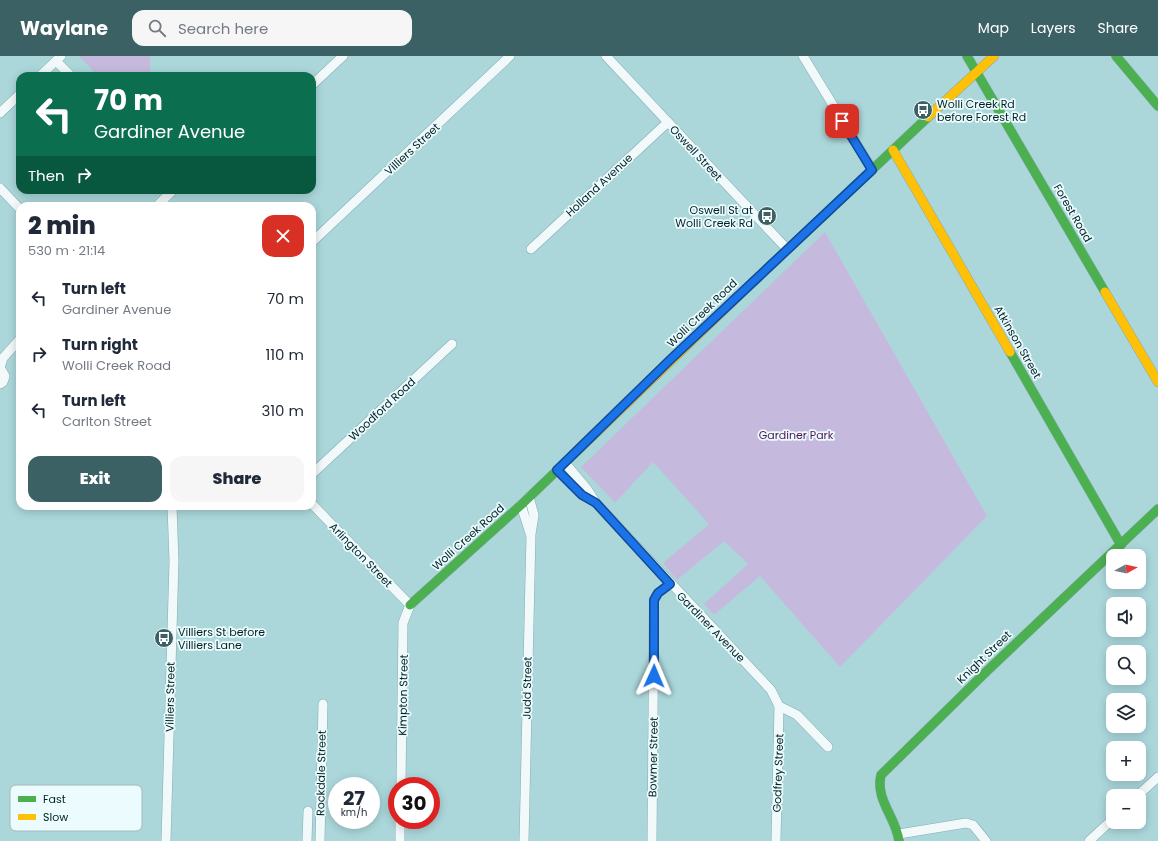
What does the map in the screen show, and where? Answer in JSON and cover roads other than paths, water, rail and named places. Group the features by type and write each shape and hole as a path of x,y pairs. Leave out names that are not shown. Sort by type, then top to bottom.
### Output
{"street":[{"path":"316,81 343,56"},
{"name":"Villiers Street","path":"316,238 510,56"},
{"name":"Oswell Street","path":"606,56 787,249"},
{"path":"803,56 872,170"},
{"name":"Forest Road","path":"967,56 1158,382"},
{"name":"Wolli Creek Road","path":"410,605 529,497 787,249 994,56"},
{"path":"1116,56 1158,106"},
{"path":"44,72 58,59 68,72"},
{"path":"0,112 16,98"},
{"name":"Holland Avenue","path":"531,249 668,122"},
{"name":"Atkinson Street","path":"893,150 1121,546"},
{"path":"0,188 16,205"},
{"path":"161,202 170,194"},
{"path":"0,384 3,382 5,376 0,368 3,358 16,343"},
{"name":"Woodford Road","path":"316,470 452,344"},
{"name":"Gardiner Avenue","path":"565,463 587,489 596,503 670,584 771,690 779,706"},
{"name":"Gardiner Avenue","path":"557,470 582,495 596,503"},
{"name":"Judd Street","path":"524,841 531,534 534,514 529,497"},
{"name":"Judd Street","path":"521,504 531,534"},
{"name":"Arlington Street","path":"316,508 410,605"},
{"name":"Knight Street","path":"899,838 894,820 880,798 878,786 881,775 988,670 1121,546 1158,509"},
{"name":"Villiers Street","path":"166,841 174,561 172,510"},
{"name":"Bowmer Street","path":"652,841 654,600 658,593 670,584"},
{"name":"Kimpton Street","path":"401,777 403,623 410,605"},
{"name":"Rockdale Street","path":"320,841 323,704"},
{"path":"779,706 800,717 828,747"},
{"name":"Godfrey Street","path":"776,841 779,706"},
{"path":"1145,789 1158,777"},
{"name":"Rockdale Street","path":"307,841 308,811"},
{"path":"899,838 966,823 973,825 986,841"},
{"path":"1089,841 1106,825"},
{"path":"400,829 400,841"}],"place":[{"name":"Wolli Creek Rd before Forest Rd","path":"923,110"},
{"name":"Oswell St at Wolli Creek Rd","path":"767,216"},
{"name":"Villiers St before Villiers Lane","path":"164,638"}],"park label":[{"name":"Gardiner Park","path":"796,435"}]}
